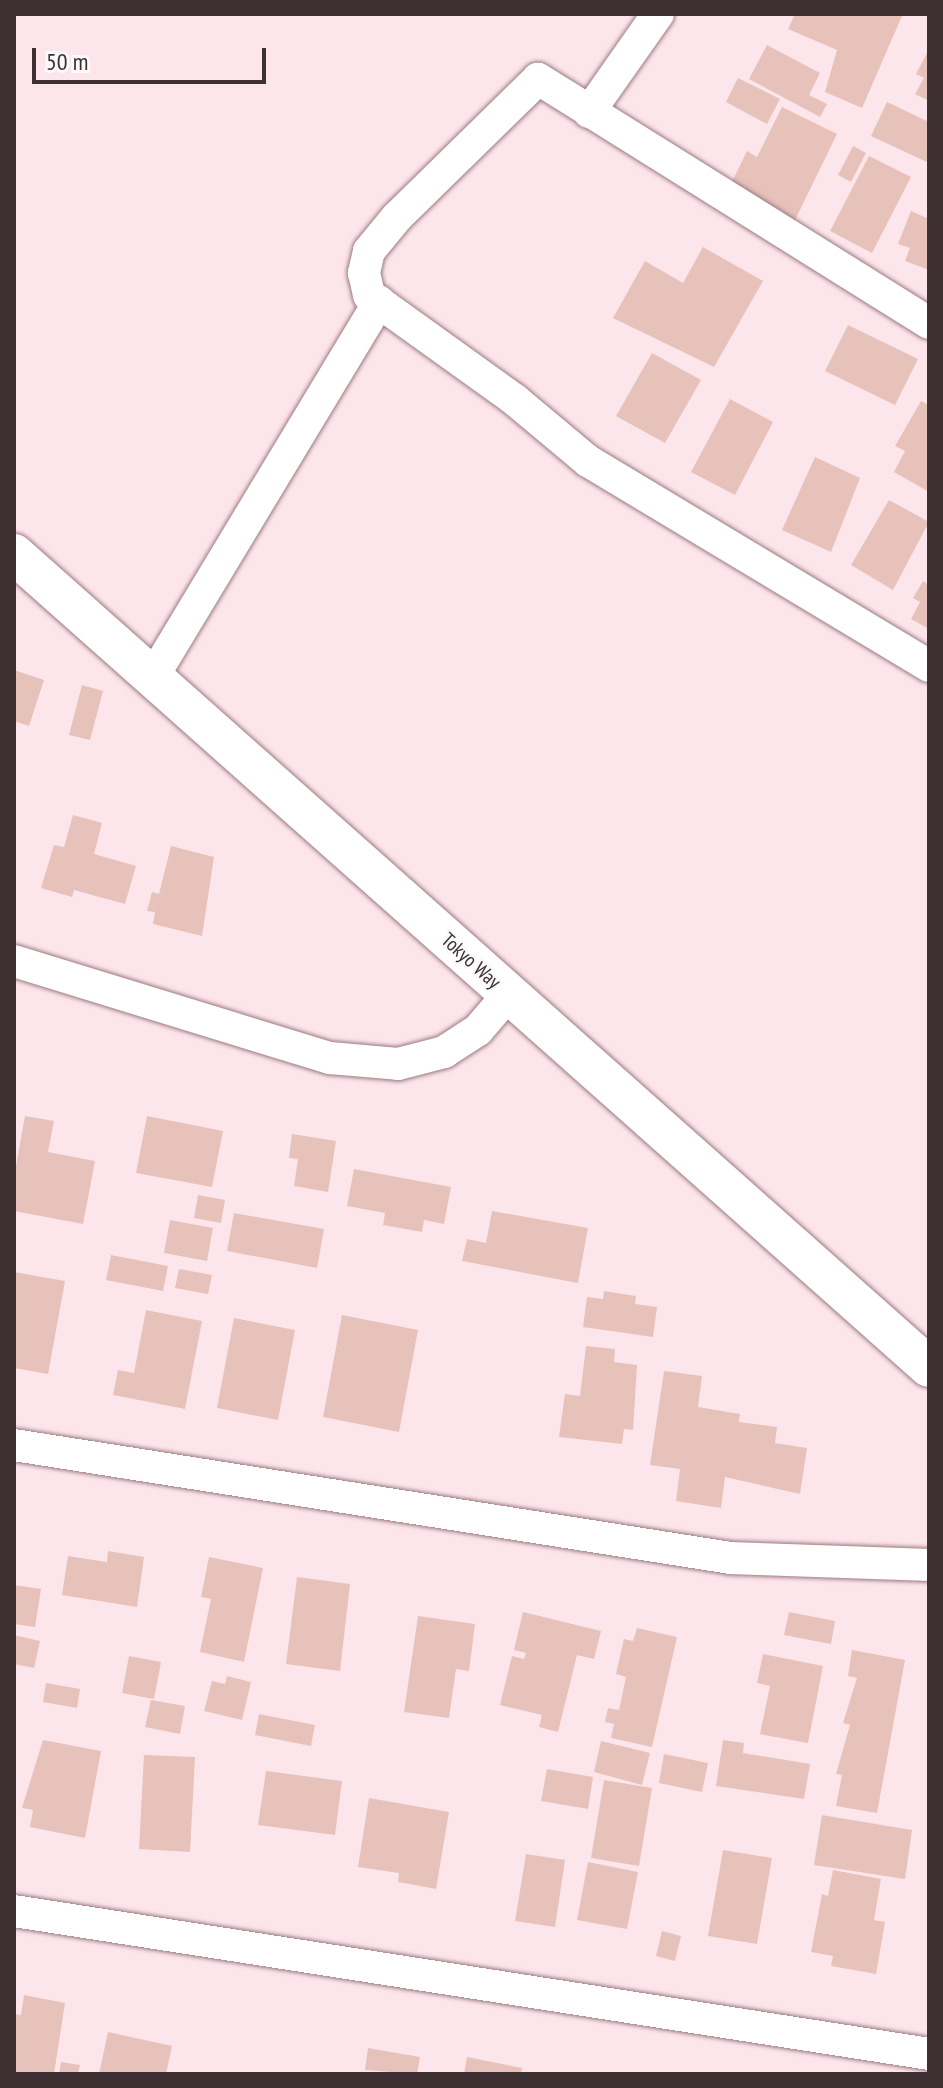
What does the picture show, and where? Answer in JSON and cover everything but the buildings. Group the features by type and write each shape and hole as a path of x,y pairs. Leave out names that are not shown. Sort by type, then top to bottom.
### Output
{"main road":[{"name":"Tokyo Way","path":"14,554 154,675 508,995 929,1367"}],"street":[{"path":"589,112 658,14"},
{"path":"929,323 538,79 369,251 364,273 369,295 515,400 588,461 929,666"},
{"path":"154,675 379,302"},
{"path":"14,961 330,1058 398,1064 444,1052 478,1030 508,995"},
{"path":"14,1445 731,1558 929,1565"},
{"path":"14,1911 929,2054"}]}
